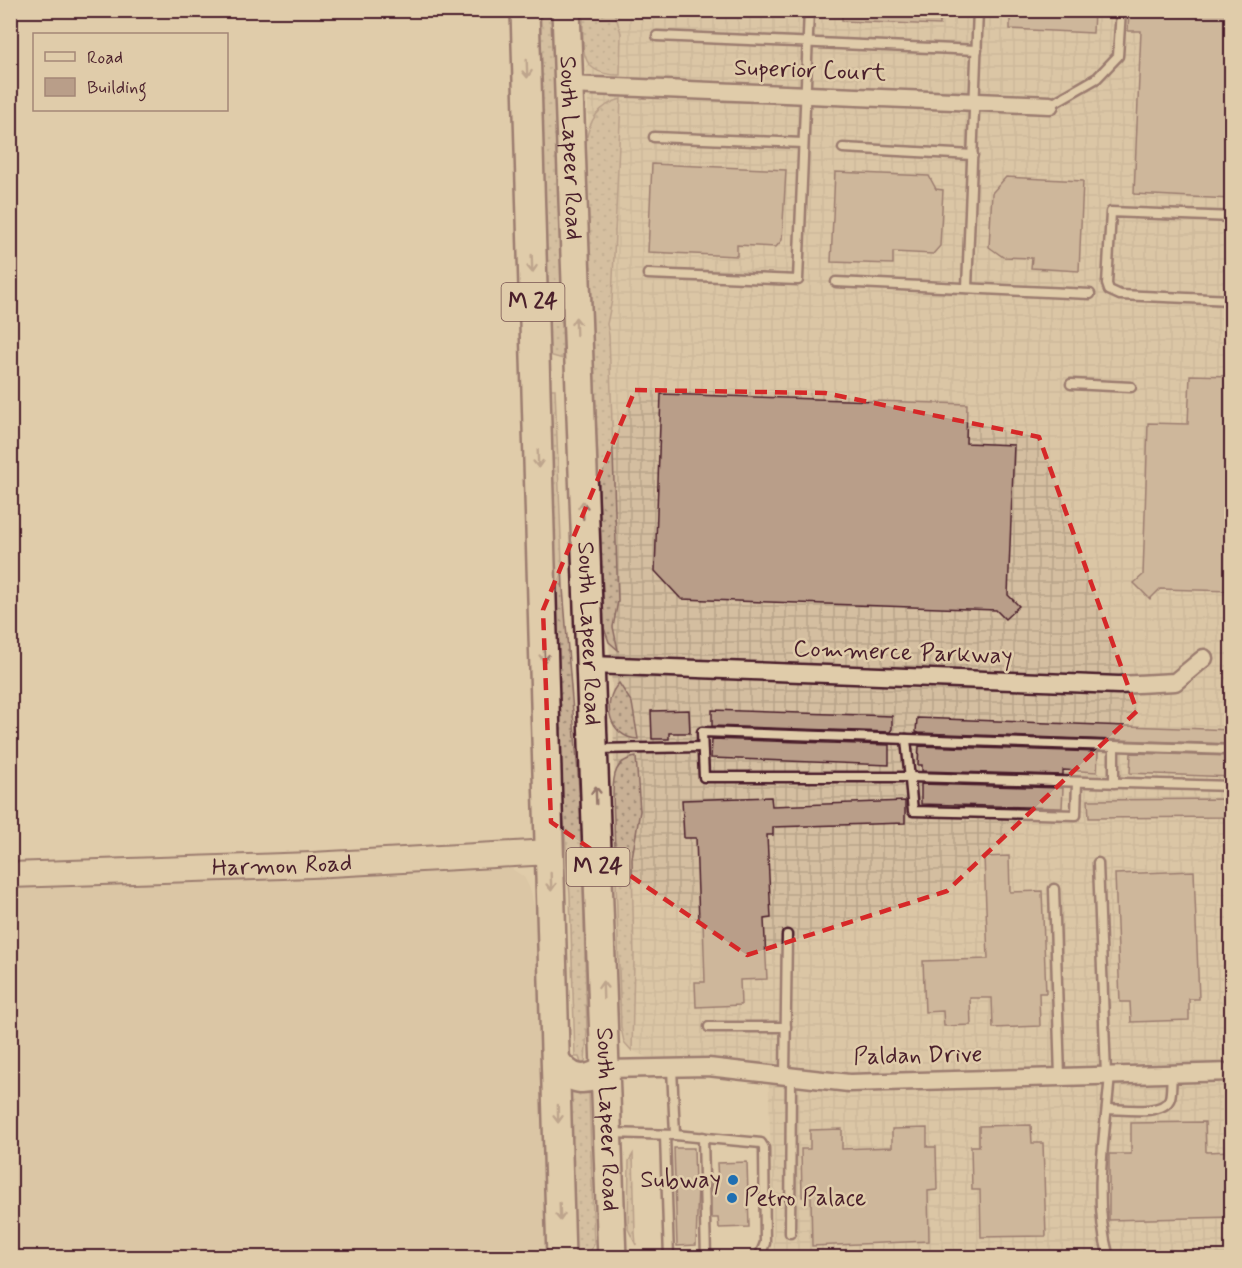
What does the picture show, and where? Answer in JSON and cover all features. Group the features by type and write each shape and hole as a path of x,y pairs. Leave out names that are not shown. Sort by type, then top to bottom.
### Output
{"main road":[{"name":"South Lapeer Road","path":"525,10 561,1257"},
{"name":"South Lapeer Road","path":"566,10 578,385 591,665 612,1257"},
{"path":"535,372 560,369 567,372 578,385"},
{"path":"556,1061 570,1077 580,1080 589,1079 606,1069"}],"street":[{"name":"Superior Court","path":"569,85 1050,105"},
{"name":"Commerce Parkway","path":"591,665 1119,685 1175,682 1204,657"},
{"name":"Harmon Road","path":"10,875 312,865 550,852"},
{"name":"Paldan Drive","path":"606,1069 708,1067 849,1083 1230,1072"}],"lane":[{"path":"648,274 798,280 809,10"},
{"path":"968,288 978,10"},
{"path":"1050,105 1097,78 1118,56 1121,10"},
{"path":"657,36 977,50"},
{"path":"654,137 803,143"},
{"path":"843,148 973,155"},
{"path":"1232,217 1111,212 1107,284 1109,290 1120,295 1232,300"},
{"path":"836,282 1090,294"},
{"path":"1071,384 1131,387"},
{"path":"1232,750 702,732 704,777 910,777 1232,786"},
{"path":"906,739 913,811 1076,815 1077,782"},
{"path":"1114,746 1114,783"},
{"path":"594,749 702,747"},
{"path":"1098,863 1108,1075 1107,1109 1100,1162 1104,1240 1108,1257"},
{"path":"1054,889 1060,1077"},
{"path":"787,935 786,1027 790,1233"},
{"path":"709,1027 786,1027"},
{"path":"672,1068 675,1135"},
{"path":"1230,1072 1232,1106"},
{"path":"1107,1109 1158,1108 1166,1104 1171,1096 1172,1074"},
{"path":"608,1133 757,1141 764,1148 765,1243 759,1257"},
{"path":"665,1135 669,1257"},
{"path":"703,1137 706,1257"}],"highlighted area":[{"path":"635,390 825,393 1039,437 1137,711 947,891 747,955 551,822 543,610"}],"shaded area":[{"path":"539,11 555,11 563,359 549,355"},
{"path":"583,11 614,11 621,33 620,75 606,74 595,70 589,64 583,46"},
{"path":"585,11 1231,11 1231,1257 774,1257 768,1064 646,1057 635,1052 627,1043 620,1026 618,997 613,698 602,556"},
{"path":"621,99 612,300 607,324 618,601 613,627 618,650 609,642 604,628 586,144 589,128 596,115 607,105"},
{"path":"549,389 555,389 563,588 581,811 587,1032 585,1063 581,1063 579,1057 575,1057 570,895 560,778"},
{"path":"619,683 632,703 638,739 621,733 611,718 610,700"},
{"path":"636,757 640,811 632,858 634,960 632,1051 624,1042 621,1028 613,794 615,775 619,765"},
{"path":"512,869 524,877 531,891 535,913 546,1257 11,1257 10,883"},
{"path":"570,1089 589,1092 594,1244 589,1253 578,1257 574,1257"},
{"path":"633,1154 636,1245 628,1229 629,1161"}],"building":[{"path":"842,10 940,10 940,25 842,21"},
{"path":"1010,10 1094,10 1093,33 1010,29"},
{"path":"1129,10 1232,10 1230,199 1134,194 1141,31 1128,31"},
{"path":"652,164 786,170 782,240 776,247 737,245 737,256 648,252"},
{"path":"835,172 929,176 936,189 943,190 940,246 933,254 893,252 893,264 831,262"},
{"path":"1006,177 1083,181 1079,271 1031,268 1032,258 1003,257 989,247 992,193"},
{"path":"1190,375 1232,376 1232,591 1160,589 1150,599 1134,583 1143,575 1148,423 1188,424"},
{"path":"661,394 967,404 966,443 1014,445 1008,595 1019,606 1005,619 996,610 681,599 655,571"},
{"path":"689,710 690,733 669,733 669,739 652,739 651,711"},
{"path":"712,710 892,716 892,729 890,732 712,726"},
{"path":"917,718 1232,730 1232,744 919,733 916,732"},
{"path":"712,739 889,745 889,765 711,758"},
{"path":"919,746 1098,752 1097,772 1063,770 1063,775 922,771 922,765 918,765"},
{"path":"1131,753 1232,756 1232,777 1130,773"},
{"path":"921,784 1063,788 1062,808 921,804"},
{"path":"771,797 772,806 905,801 905,823 773,827 773,835 767,835 771,918 764,919 767,979 740,980 741,1005 696,1007 695,982 705,982 703,921 699,921 696,838 684,838 682,800"},
{"path":"1232,799 1232,817 1089,818 1088,800"},
{"path":"1009,856 1010,892 1042,891 1046,993 1039,993 1040,1026 993,1028 992,998 970,998 971,1025 944,1026 943,1011 925,1012 923,961 988,959 984,857"},
{"path":"1194,871 1199,999 1189,999 1189,1020 1131,1022 1130,1002 1120,1002 1115,874"},
{"path":"1205,1122 1206,1152 1232,1151 1232,1217 1109,1220 1109,1154 1131,1154 1131,1123"},
{"path":"1031,1125 1032,1143 1043,1143 1046,1236 981,1237 980,1190 972,1190 971,1146 979,1146 979,1126"},
{"path":"927,1128 927,1147 936,1147 937,1190 928,1191 929,1241 812,1246 811,1197 802,1197 801,1149 810,1149 810,1130 842,1129 842,1149 892,1147 892,1129"},
{"path":"674,1148 694,1148 695,1185 698,1185 696,1245 677,1246"},
{"path":"747,1162 749,1227 719,1228 718,1218 711,1218 711,1184 718,1184 717,1163"}],"place":[{"name":"Subway","path":"733,1180"},
{"name":"Petro Palace","path":"732,1198"}]}
